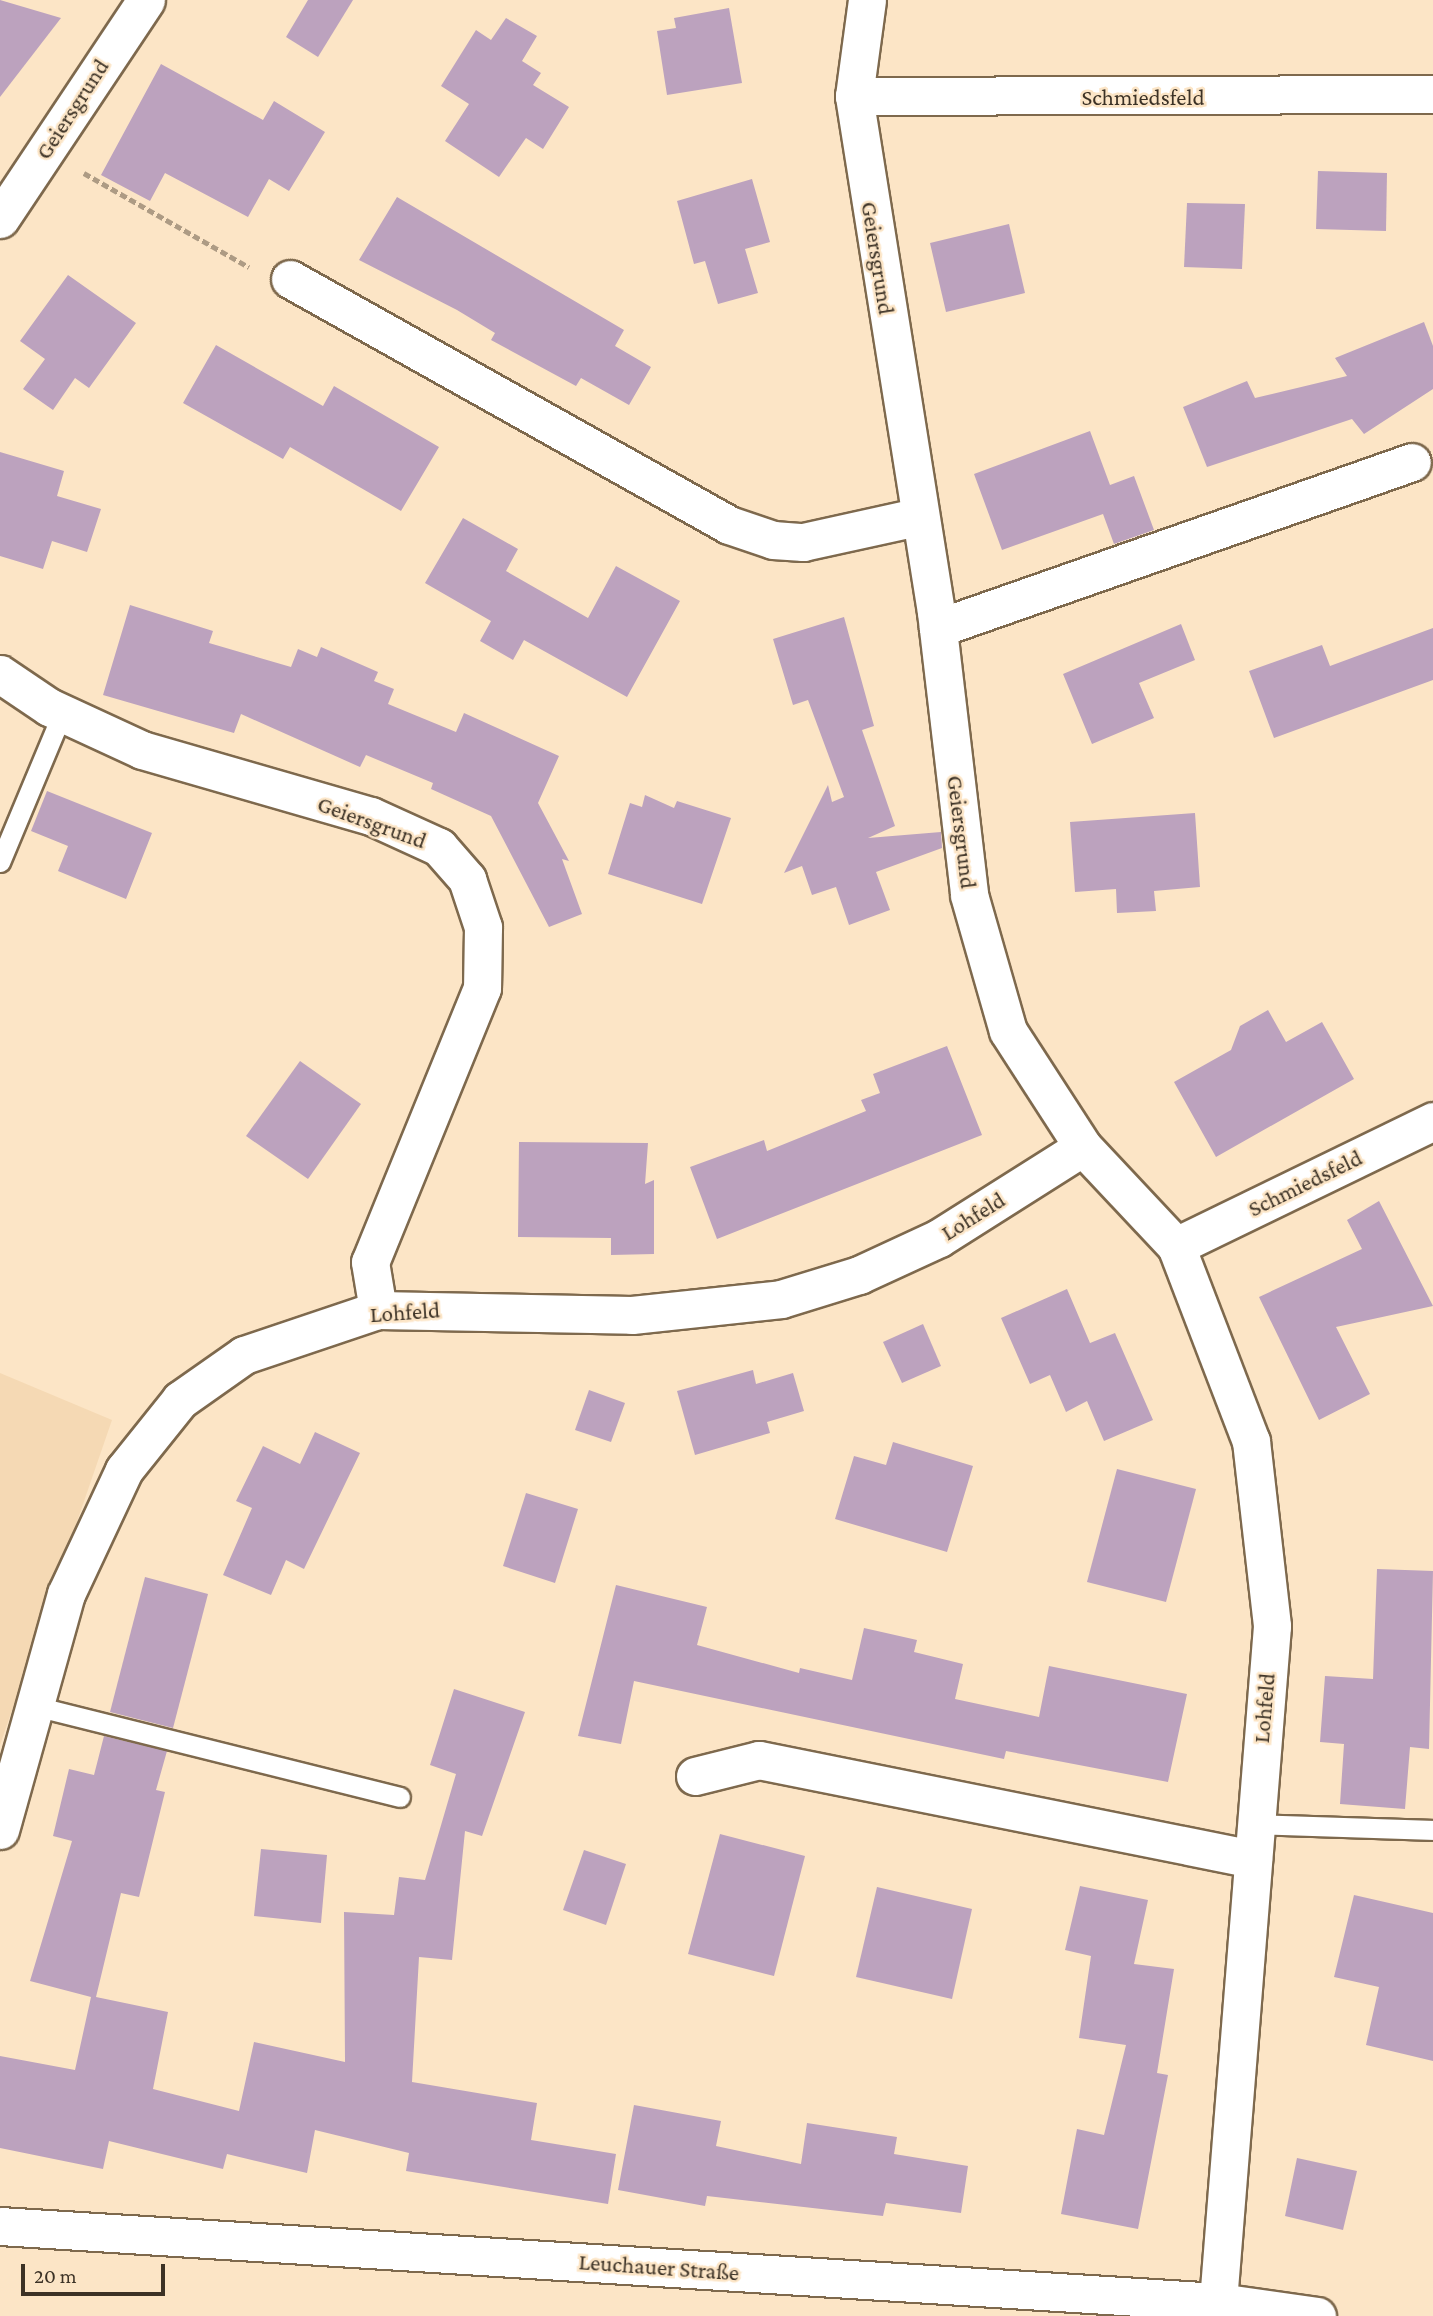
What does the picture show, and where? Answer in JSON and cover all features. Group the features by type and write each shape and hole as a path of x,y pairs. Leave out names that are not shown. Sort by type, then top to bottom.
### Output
{"street":[{"name":"Geiersgrund","path":"0,219 146,0"},
{"name":"Geiersgrund","path":"867,0 854,96 917,517 938,628 970,895 1008,1031"},
{"name":"Schmiedsfeld","path":"854,96 1433,94"},
{"path":"290,278 729,525 773,540 803,542 917,517"},
{"path":"938,628 1412,463"},
{"name":"Geiersgrund","path":"0,674 62,714 142,750 370,816 439,847 467,879 483,927 482,988 370,1262 378,1311"},
{"name":"Lohfeld","path":"1008,1031 1083,1147 1176,1246 1251,1441 1272,1626 1218,2302"},
{"name":"Schmiedsfeld","path":"1176,1246 1433,1121"},
{"name":"Lohfeld","path":"0,1830 66,1594 124,1470 180,1400 244,1355 378,1311 632,1315 710,1311 781,1298 859,1275 939,1238 1083,1147"},
{"path":"695,1776 759,1760 1253,1842"},
{"name":"Leuchauer Straße","path":"0,2226 1218,2302 1317,2316"}],"lane":[{"path":"0,862 62,714"},
{"path":"35,1706 400,1797"},
{"path":"1253,1842 1433,1830"}],"path":[{"path":"46,151 265,276 290,278"}],"shaded area":[{"path":"0,1373 112,1420 0,1745"}],"building":[{"path":"0,0 61,18 0,97"},
{"path":"308,0 353,0 318,57 286,37"},
{"path":"729,8 742,83 667,95 657,31 676,28 674,18"},
{"path":"506,18 537,36 522,61 541,73 533,85 569,107 543,149 526,138 499,177 445,141 469,104 441,86 476,30 491,40"},
{"path":"161,64 263,120 274,101 325,132 289,191 269,179 248,217 165,173 150,201 101,175"},
{"path":"1318,171 1387,173 1386,231 1316,229"},
{"path":"752,179 770,242 745,249 758,293 718,304 705,261 694,264 677,201"},
{"path":"397,197 624,330 615,346 651,367 629,405 581,378 576,386 491,340 495,333 457,310 359,260"},
{"path":"1187,203 1245,204 1242,269 1184,267"},
{"path":"1009,224 1025,293 946,312 930,243"},
{"path":"68,275 136,323 89,388 75,378 53,410 23,389 45,359 20,341"},
{"path":"1424,322 1433,346 1433,389 1364,434 1352,419 1207,467 1183,407 1247,381 1255,398 1347,376 1335,358"},
{"path":"216,345 323,406 334,386 439,447 401,511 290,447 283,459 183,403"},
{"path":"1090,431 1110,485 1134,476 1154,530 1114,544 1103,514 1002,550 974,474"},
{"path":"0,452 64,471 57,496 101,509 87,552 52,541 43,569 0,556"},
{"path":"463,518 518,549 506,571 588,618 616,566 680,601 627,697 524,640 513,660 480,641 491,621 425,583"},
{"path":"130,605 213,631 209,643 291,667 298,649 317,657 321,647 378,672 374,681 394,689 388,704 456,732 464,713 559,756 538,803 569,861 562,859 582,914 549,927 491,816 431,789 433,783 366,755 360,767 241,714 234,733 103,695"},
{"path":"844,617 874,726 862,730 895,826 868,838 941,832 942,848 876,872 890,910 849,925 836,887 812,895 802,866 784,873 828,785 832,802 844,797 808,700 793,705 773,639"},
{"path":"1181,624 1195,660 1139,683 1154,718 1092,744 1063,674"},
{"path":"1433,628 1433,680 1274,738 1249,671 1322,645 1330,666"},
{"path":"47,791 152,833 126,899 58,871 68,846 31,831"},
{"path":"645,795 674,808 677,801 731,818 702,904 608,874 630,803 642,807"},
{"path":"1195,813 1200,887 1154,891 1156,911 1117,913 1116,889 1075,892 1070,822"},
{"path":"1268,1010 1286,1042 1322,1022 1354,1079 1216,1157 1174,1082 1231,1050 1240,1026"},
{"path":"947,1046 982,1135 717,1239 690,1167 764,1140 767,1151 866,1111 861,1100 880,1093 873,1074"},
{"path":"300,1061 361,1104 308,1179 246,1136"},
{"path":"519,1142 648,1143 645,1184 654,1180 654,1254 611,1255 611,1238 518,1237"},
{"path":"1379,1201 1433,1306 1336,1327 1370,1394 1319,1420 1259,1297 1362,1249 1347,1220"},
{"path":"1067,1289 1090,1343 1115,1333 1153,1420 1104,1441 1087,1401 1066,1412 1050,1375 1030,1384 1001,1318"},
{"path":"923,1324 941,1366 902,1383 883,1342"},
{"path":"753,1370 756,1384 793,1373 804,1411 767,1422 770,1433 695,1455 677,1391"},
{"path":"589,1390 625,1403 611,1442 575,1430"},
{"path":"315,1432 360,1453 304,1569 286,1560 271,1595 223,1575 252,1508 236,1501 263,1446 300,1464"},
{"path":"893,1442 973,1466 947,1552 835,1519 854,1456 886,1465"},
{"path":"1117,1469 1196,1489 1166,1602 1087,1582"},
{"path":"526,1493 578,1509 555,1583 503,1566"},
{"path":"1377,1569 1433,1571 1429,1749 1410,1747 1405,1809 1340,1804 1344,1744 1320,1742 1325,1676 1373,1679"},
{"path":"145,1577 208,1594 173,1728 110,1712"},
{"path":"616,1585 707,1607 697,1645 799,1673 800,1668 852,1680 864,1628 917,1640 914,1652 963,1664 955,1699 1039,1717 1049,1666 1187,1694 1168,1782 1006,1751 1004,1759 634,1681 621,1744 578,1736"},
{"path":"454,1689 525,1712 482,1836 465,1831 452,1960 419,1957 412,2082 537,2103 531,2140 616,2154 608,2204 406,2171 409,2153 315,2130 307,2173 227,2154 223,2169 109,2141 103,2169 0,2148 0,2056 75,2070 91,1997 30,1981 72,1841 53,1836 69,1769 94,1775 104,1736 167,1751 156,1790 165,1792 139,1897 121,1893 96,1997 168,2012 153,2089 239,2111 254,2042 345,2062 344,1912 394,1915 399,1877 425,1880 456,1774 430,1765"},
{"path":"720,1834 805,1856 774,1976 688,1954"},
{"path":"261,1849 327,1855 321,1923 254,1916"},
{"path":"584,1850 626,1864 606,1925 563,1910"},
{"path":"1080,1886 1148,1900 1134,1964 1174,1969 1157,2073 1168,2075 1138,2229 1061,2214 1077,2129 1104,2135 1126,2045 1079,2038 1091,1956 1065,1950"},
{"path":"877,1887 972,1909 952,1999 856,1977"},
{"path":"1354,1895 1433,1913 1433,2061 1366,2045 1379,1987 1334,1977"},
{"path":"634,2105 721,2121 716,2146 801,2164 807,2123 897,2137 894,2154 968,2166 961,2213 886,2203 883,2216 707,2196 705,2206 618,2190"},
{"path":"1297,2158 1357,2171 1343,2230 1285,2216"}]}
